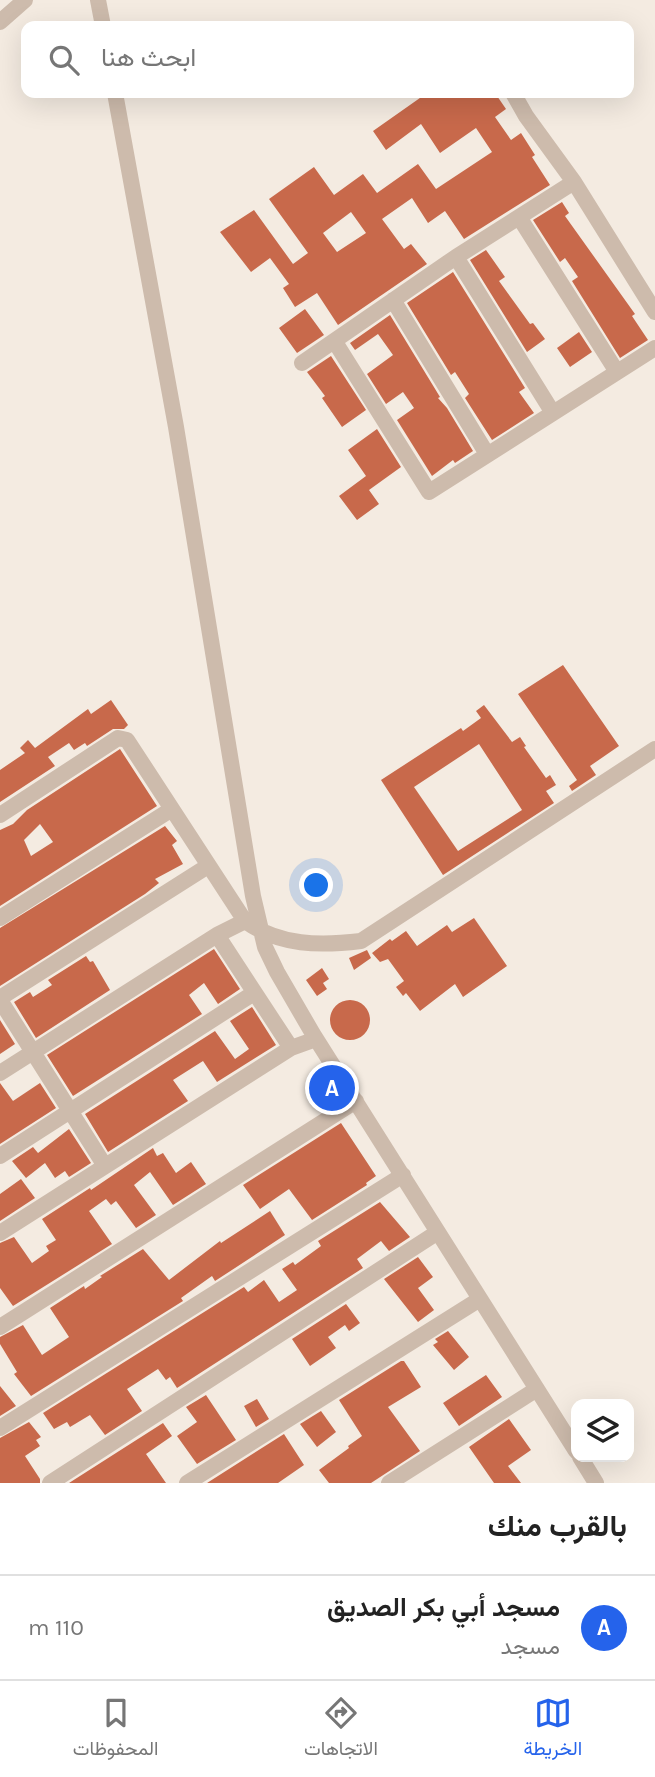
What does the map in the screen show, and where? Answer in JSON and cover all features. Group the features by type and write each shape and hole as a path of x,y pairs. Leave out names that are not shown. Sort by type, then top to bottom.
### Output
{"street":[{"path":"0,22 25,0"},
{"path":"98,0 102,21"},
{"path":"116,98 176,427 261,933 277,972 316,1039 571,1443"},
{"path":"516,98 574,182 655,312"},
{"path":"302,363 456,257 574,182"},
{"path":"519,217 617,372"},
{"path":"456,257 553,413"},
{"path":"393,300 487,454"},
{"path":"335,342 429,492 655,348"},
{"path":"0,814 118,738 127,740 244,922 261,933 300,944 331,944 361,941 655,749"},
{"path":"0,918 172,809"},
{"path":"105,1166 0,999 208,866"},
{"path":"0,1073 217,935 244,922"},
{"path":"217,935 291,1048"},
{"path":"0,1156 254,993"},
{"path":"0,1233 291,1048 316,1039"},
{"path":"0,1326 356,1101"},
{"path":"0,1428 403,1175"},
{"path":"50,1483 72,1477 438,1232"},
{"path":"187,1483 481,1299"},
{"path":"389,1483 537,1389"},
{"path":"583,1462 596,1483"}],"building":[{"path":"420,98 498,98 506,109 495,117 511,140 521,133 550,185 464,239 445,211 428,223 412,198 382,219 404,249 411,244 427,264 338,325 317,293 295,307 283,288 289,284 270,258 251,272 220,232 254,210 293,264 308,253 269,199 314,167 334,195 363,174 377,193 418,164 436,189 492,152 476,128 440,153 421,124 386,150 373,131","holes":["351,212 366,233 337,252 323,233"]},
{"path":"562,202 569,213 565,216 635,314 632,316 648,340 620,358 572,281 578,277 565,258 560,262 533,220"},
{"path":"486,250 505,277 499,281 530,324 533,323 545,339 527,352 470,260"},
{"path":"453,272 525,388 519,392 534,413 492,440 465,398 469,394 455,372 451,375 407,303"},
{"path":"305,309 324,335 297,353 279,328"},
{"path":"390,315 440,397 438,398 473,451 455,463 453,460 432,476 397,420 414,408 403,392 386,404 367,374 393,355 378,334 355,350 350,343"},
{"path":"579,332 592,352 570,367 557,348"},
{"path":"331,356 366,410 342,427 322,398 325,396 307,372"},
{"path":"377,429 401,467 369,490 379,504 357,520 339,496 366,476 348,450"},
{"path":"563,665 619,746 590,766 596,775 572,791 569,786 577,780 518,694"},
{"path":"111,700 128,725 124,729 113,729 87,746 85,743 74,750 69,743 48,757 55,766 0,802 0,770 25,753 20,748 28,740 35,748 88,709 91,714"},
{"path":"484,705 512,742 520,737 546,778 550,775 556,785 546,791 554,803 443,875 381,780 481,718 476,711","holes":["479,744 522,810 458,851 414,787"]},
{"path":"120,749 157,806 0,906 0,830 13,824 27,810","holes":["40,824 53,842 31,856 24,840"]},
{"path":"165,826 177,841 172,845 183,864 155,879 159,883 145,894 0,986 0,928"},
{"path":"474,918 507,966 463,997 455,984 420,1011 406,993 403,996 396,987 404,981 388,959 380,962 372,953 406,931 417,946 447,925 452,932"},
{"path":"214,949 240,989 218,1004 204,983 189,995 202,1014 73,1096 47,1055"},
{"path":"367,950 371,958 354,970 349,958"},
{"path":"86,956 90,962 93,961 110,990 36,1038 14,1002 30,992 33,997 52,985 48,980"},
{"path":"322,968 329,979 323,983 327,989 317,996 306,980"},
{"path":"350,1000 358,1001 364,1006 369,1012 369,1028 364,1034 358,1039 350,1040 342,1039 336,1034 331,1028 330,1020 331,1012 336,1006 342,1001"},
{"path":"252,1007 276,1045 217,1082 203,1061 173,1080 188,1101 108,1152 85,1114 215,1031 235,1059 249,1049 230,1021"},
{"path":"0,1020 15,1044 0,1054"},
{"path":"327,1076 341,1098 335,1102 320,1081"},
{"path":"0,1083 13,1101 40,1083 56,1108 0,1144"},
{"path":"341,1123 376,1176 366,1183 367,1185 312,1220 289,1189 260,1209 243,1185"},
{"path":"69,1129 91,1163 69,1177 65,1171 55,1178 45,1163 26,1178 12,1161 33,1147 38,1153"},
{"path":"153,1148 157,1156 163,1153 176,1173 191,1162 206,1184 173,1205 150,1172 134,1185 156,1215 136,1228 116,1201 111,1205 106,1199 89,1211 112,1244 13,1306 0,1288 0,1243 14,1237 32,1263 49,1251 46,1246 56,1240 42,1219"},
{"path":"21,1179 35,1198 0,1221 0,1194"},
{"path":"380,1202 410,1237 389,1251 381,1241 357,1259 363,1268 177,1388 170,1377 166,1380 158,1369 127,1389 142,1411 105,1435 90,1415 70,1427 67,1422 54,1429 43,1413 244,1287 248,1292 264,1280 279,1302 297,1290 282,1269 293,1262 295,1265 321,1246 318,1241"},
{"path":"270,1211 285,1235 215,1281 212,1276 181,1298 183,1301 31,1396 14,1374 17,1372 0,1344 0,1337 23,1325 42,1355 69,1337 50,1308 84,1286 85,1289 102,1277 100,1276 143,1249 169,1280 220,1241 221,1243"},
{"path":"418,1257 433,1277 418,1288 434,1310 418,1322 384,1279"},
{"path":"346,1304 360,1323 349,1331 345,1325 328,1337 336,1348 310,1366 292,1339"},
{"path":"448,1331 469,1357 454,1370 433,1345 438,1342 435,1339"},
{"path":"404,1361 421,1387 388,1407 420,1451 371,1483 329,1483 319,1470 362,1436 339,1400"},
{"path":"486,1375 502,1397 459,1426 443,1403"},
{"path":"0,1386 16,1406 0,1416"},
{"path":"206,1395 236,1440 197,1464 177,1436 197,1422 186,1407"},
{"path":"257,1399 269,1419 256,1427 244,1406"},
{"path":"321,1411 336,1432 317,1447 300,1424"},
{"path":"509,1419 531,1450 508,1466 521,1483 494,1483 469,1447"},
{"path":"29,1422 41,1437 36,1440 40,1446 25,1456 40,1483 0,1483 0,1438"},
{"path":"163,1423 172,1436 146,1454 166,1483 69,1483"},
{"path":"284,1434 304,1465 278,1483 207,1483"}],"place":[{"name":"مسجد أبي بكر الصديق","path":"332,1088"}]}
